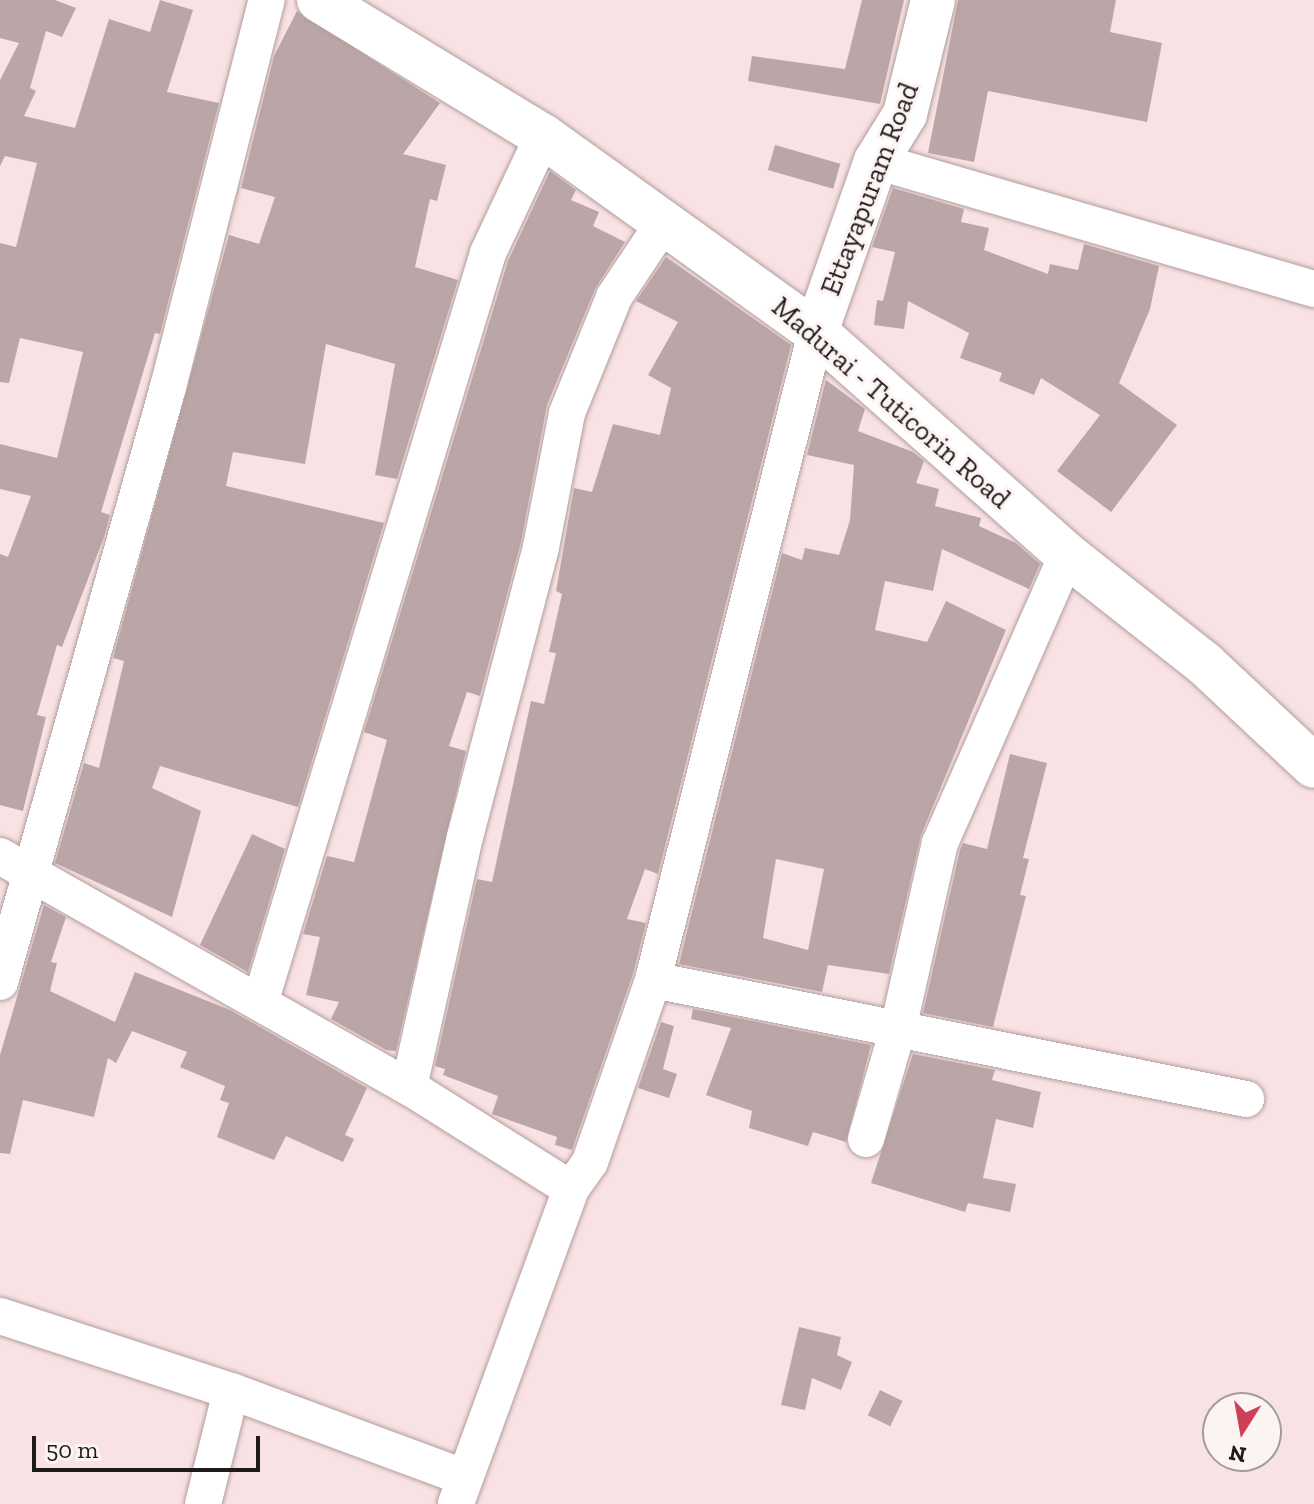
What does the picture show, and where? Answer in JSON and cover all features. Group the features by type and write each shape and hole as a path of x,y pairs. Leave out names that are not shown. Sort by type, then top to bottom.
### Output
{"main road":[{"name":"Madurai - Tuticorin Road","path":"319,0 543,136 816,332 1067,555 1205,664 1314,766"},
{"name":"Ettayapuram Road","path":"816,332 876,161 905,114 933,0"}],"street":[{"path":"0,982 14,862 168,387 267,0"},
{"path":"260,1003 488,253 543,136"},
{"path":"876,161 1314,289"},
{"path":"409,1087 465,837 541,547 567,413 614,297 664,222"},
{"path":"0,1316 231,1391 460,1491 571,1189 590,1162 653,980 816,332"},
{"path":"866,1139 898,1029 940,843 1067,555"},
{"path":"14,862 409,1087 571,1189"},
{"path":"653,980 1246,1099"},
{"path":"203,1504 231,1391"}],"building":[{"path":"0,0 55,0 76,8 62,37 46,31 30,88 36,91 24,116 75,128 109,19 150,32 160,0 193,10 167,92 219,103 160,334 155,333 101,512 110,515 104,537 62,647 57,645 37,715 46,717 23,811 0,805 0,554 8,557 31,496 0,489 0,444 57,458 83,352 20,338 9,383 0,382 0,243 16,247 37,163 5,156 0,166 0,80 19,43 0,38"},
{"path":"862,0 904,0 880,104 748,81 752,56 845,69"},
{"path":"958,0 1116,0 1110,32 1162,43 1147,122 988,91 974,162 928,153"},
{"path":"297,11 440,103 403,154 446,165 437,201 430,199 415,267 458,280 397,479 375,475 395,364 326,344 305,464 233,452 226,486 384,523 298,807 160,766 152,788 201,811 172,917 55,863 84,763 99,768 124,661 113,658 229,235 259,244 275,197 241,188 274,56"},
{"path":"775,145 840,164 833,189 768,170"},
{"path":"550,171 576,190 571,200 599,212 593,226 625,242 595,289 547,405 521,542 480,696 467,692 449,746 466,751 396,1051 386,1050 331,1019 339,1002 306,995 320,937 303,934 327,856 354,862 387,740 364,732 508,261"},
{"path":"893,188 964,209 961,222 989,228 984,250 1048,274 1050,264 1078,270 1084,244 1159,266 1150,309 1119,383 1177,425 1111,512 1057,471 1100,415 1041,378 1034,395 999,381 1002,373 960,358 969,333 908,301 904,329 874,325 877,300 883,301 895,252 872,247"},
{"path":"666,257 791,345 658,874 645,869 627,919 646,923 633,974 572,1150 555,1145 557,1137 492,1114 498,1096 443,1075 445,1069 435,1066 477,879 492,882 531,701 544,704 556,653 549,652 562,594 556,591 574,488 592,492 613,424 660,435 671,388 648,375 678,322 636,301"},
{"path":"826,380 865,409 858,431 913,452 924,461 916,483 939,489 935,506 981,518 979,526 1016,543 1040,564 1029,589 942,549 933,591 885,581 875,630 927,642 946,601 1006,630 921,835 889,974 828,965 822,992 679,964 782,553 802,560 805,548 839,555 850,520 854,465 807,455","holes":["776,859 824,869 808,950 763,938"]},
{"path":"1010,754 1047,763 1023,858 1029,859 1020,895 1026,896 993,1027 923,1013 960,850 963,843 987,849"},
{"path":"252,834 285,849 248,972 200,945"},
{"path":"44,905 66,917 51,962 57,963 50,991 115,1022 135,972 230,1010 367,1088 345,1135 354,1139 343,1162 286,1136 274,1160 217,1137 229,1103 220,1100 225,1086 180,1067 187,1052 132,1031 116,1063 108,1058 94,1117 23,1100 10,1154 0,1153 0,1055"},
{"path":"693,1009 871,1045 846,1142 813,1132 808,1146 749,1128 752,1111 706,1095 731,1028 691,1019"},
{"path":"661,1022 674,1026 663,1069 677,1074 669,1098 638,1088"},
{"path":"913,1054 995,1070 992,1080 1041,1092 1033,1128 996,1119 983,1178 1016,1184 1010,1212 968,1203 965,1212 871,1183"},
{"path":"799,1327 841,1337 837,1355 852,1362 841,1390 812,1378 805,1410 781,1405"},
{"path":"880,1390 902,1401 890,1426 868,1415"}]}
